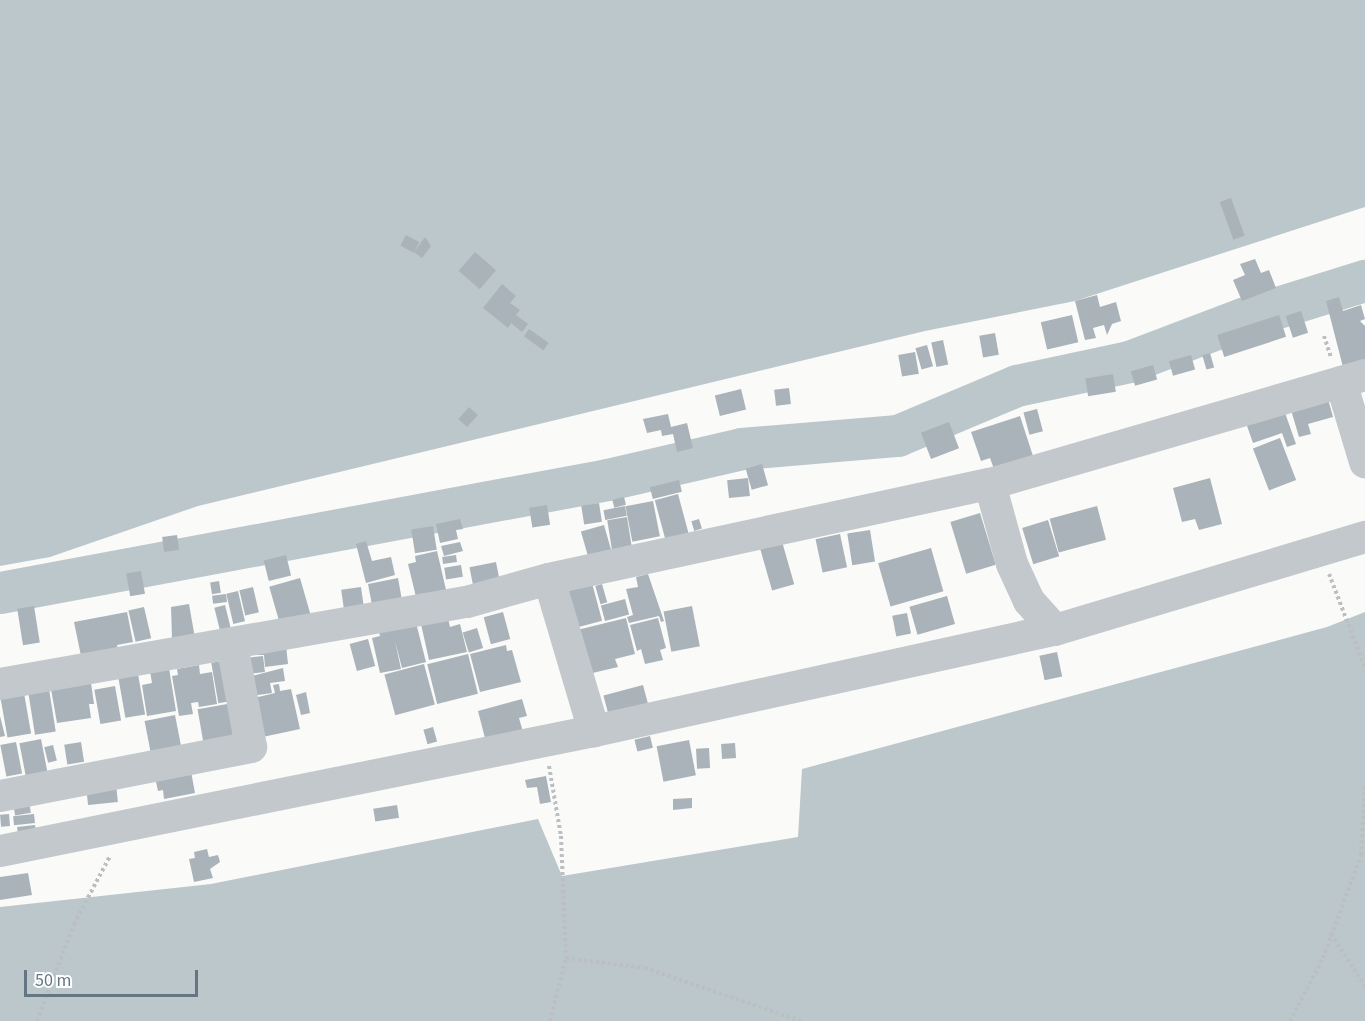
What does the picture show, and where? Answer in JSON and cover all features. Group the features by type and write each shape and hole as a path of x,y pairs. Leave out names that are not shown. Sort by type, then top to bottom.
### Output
{"street":[{"path":"0,684 467,602 549,579 990,484 1353,379 1365,462"},
{"path":"990,484 1012,564 1029,601 1054,630"},
{"path":"0,851 594,731 1054,630 1365,537"},
{"path":"549,579 594,731"},
{"path":"0,796 251,747 232,644"}],"path":[{"path":"1319,551 1349,618 1365,668"},
{"path":"545,741 561,836 567,958 550,1021"},
{"path":"1290,1021 1331,934 1361,855 1365,783"},
{"path":"37,1021 74,924 126,826"},
{"path":"1331,934 1365,986"},
{"path":"567,958 645,968 801,1021"}],"shaded area":[{"path":"0,0 1365,0 1365,207 1075,301 925,331 198,506 50,557 0,566"},
{"path":"1365,612 1365,1021 0,1021 0,907 211,884 538,819 562,876 798,837 802,769 1327,627"}],"building":[{"path":"1231,198 1245,236 1233,240 1220,202"},
{"path":"406,235 419,242 414,253 400,246"},
{"path":"425,237 431,246 422,258 414,252"},
{"path":"475,252 496,270 480,289 459,271"},
{"path":"1255,259 1261,273 1269,270 1276,288 1242,301 1233,280 1245,275 1240,264"},
{"path":"502,284 516,296 510,303 520,310 516,315 528,324 522,332 511,323 508,328 483,308"},
{"path":"1097,295 1100,307 1116,302 1121,321 1112,324 1107,335 1104,325 1093,328 1096,338 1085,340 1075,301"},
{"path":"1339,297 1343,311 1361,305 1365,319 1360,321 1365,326 1365,365 1344,371 1326,301"},
{"path":"1301,311 1308,333 1293,338 1286,316"},
{"path":"1072,315 1078,342 1047,349 1041,322"},
{"path":"1279,315 1286,337 1224,357 1217,335"},
{"path":"529,329 549,343 543,350 524,336"},
{"path":"995,333 999,355 983,357 979,336"},
{"path":"943,340 948,364 936,367 931,342"},
{"path":"927,345 933,366 922,369 915,348"},
{"path":"915,352 919,374 902,377 898,355"},
{"path":"1210,353 1214,367 1206,370 1202,355"},
{"path":"1191,355 1195,369 1173,376 1169,361"},
{"path":"1153,365 1157,379 1135,386 1131,371"},
{"path":"1113,374 1116,392 1088,396 1085,378"},
{"path":"789,388 791,404 776,406 774,390"},
{"path":"741,389 746,409 720,416 715,396"},
{"path":"1328,399 1333,417 1308,424 1311,434 1299,437 1291,410"},
{"path":"469,407 478,415 467,427 458,419"},
{"path":"1037,409 1043,431 1029,435 1023,413"},
{"path":"1284,410 1296,444 1287,447 1282,433 1253,443 1246,423"},
{"path":"668,414 671,427 687,423 693,448 677,452 673,434 662,436 661,430 647,433 643,419"},
{"path":"1020,416 1033,456 994,469 990,458 981,461 971,432"},
{"path":"949,422 959,448 931,459 921,433"},
{"path":"1280,438 1296,480 1269,490 1253,448"},
{"path":"762,464 768,485 752,490 746,469"},
{"path":"748,478 750,496 729,498 727,480"},
{"path":"1210,478 1222,524 1199,530 1195,519 1182,522 1173,488"},
{"path":"679,480 682,492 653,499 650,487"},
{"path":"678,494 689,535 666,541 655,500"},
{"path":"624,497 626,505 614,508 612,500"},
{"path":"653,501 660,536 632,542 626,506"},
{"path":"599,503 602,522 584,525 581,506"},
{"path":"547,505 550,525 532,528 529,508"},
{"path":"625,506 627,516 605,520 603,510"},
{"path":"1097,506 1106,540 1059,552 1050,519"},
{"path":"980,513 996,565 966,574 950,522"},
{"path":"627,517 632,549 612,552 607,520"},
{"path":"460,519 463,529 456,530 458,539 440,543 436,524"},
{"path":"699,519 702,529 694,531 691,521"},
{"path":"1048,520 1059,556 1033,564 1022,528"},
{"path":"604,525 613,557 590,563 581,532"},
{"path":"433,526 437,550 415,553 411,529"},
{"path":"870,530 875,562 852,565 847,534"},
{"path":"840,534 847,567 823,572 816,539"},
{"path":"177,535 179,550 164,552 162,537"},
{"path":"781,538 794,584 772,590 759,544"},
{"path":"366,541 372,561 391,557 395,575 366,583 356,544"},
{"path":"460,542 463,551 444,556 441,546"},
{"path":"931,548 943,591 891,606 878,563"},
{"path":"437,551 447,594 417,601 408,564 416,562 415,556"},
{"path":"286,555 291,575 269,581 264,561"},
{"path":"456,555 457,562 443,564 442,557"},
{"path":"496,562 500,582 473,587 469,567"},
{"path":"461,565 463,577 446,580 444,568"},
{"path":"141,571 145,594 130,596 126,574"},
{"path":"648,574 664,621 661,622 659,616 629,623 627,617 633,615 626,589 638,587 636,577"},
{"path":"300,578 312,620 281,629 269,587"},
{"path":"398,578 403,606 372,605 368,584"},
{"path":"219,581 221,593 212,594 210,582"},
{"path":"592,583 602,621 575,628 565,590"},
{"path":"602,584 607,602 601,604 595,586"},
{"path":"253,587 259,612 245,615 239,590"},
{"path":"361,587 364,608 344,611 341,590"},
{"path":"238,591 245,621 233,624 226,594"},
{"path":"226,594 227,602 213,604 212,596"},
{"path":"947,596 955,624 918,635 910,607"},
{"path":"625,599 629,614 605,621 601,605"},
{"path":"189,604 196,644 172,638 171,607"},
{"path":"225,605 232,633 221,636 214,608"},
{"path":"34,606 40,643 23,645 17,609"},
{"path":"692,606 700,646 671,652 664,612"},
{"path":"144,607 151,638 136,642 128,611"},
{"path":"127,612 133,642 117,645 119,655 81,656 74,622"},
{"path":"503,612 510,639 491,644 484,617"},
{"path":"907,613 911,634 896,636 892,616"},
{"path":"448,618 450,627 460,624 467,652 429,660 421,624"},
{"path":"626,618 635,654 615,659 618,667 584,675 573,631"},
{"path":"658,618 666,648 660,650 663,660 645,664 641,649 637,651 630,625"},
{"path":"416,623 426,662 402,668 395,641 401,669 380,673 372,638 380,636 378,628"},
{"path":"477,628 483,648 469,652 463,632"},
{"path":"368,639 375,666 357,671 350,644"},
{"path":"286,645 288,664 265,667 264,655 256,655 255,648"},
{"path":"506,645 507,651 512,650 521,682 480,692 470,654"},
{"path":"1057,652 1062,676 1045,680 1039,656"},
{"path":"468,654 478,694 437,704 427,664"},
{"path":"263,656 265,672 248,674 246,658"},
{"path":"227,660 234,700 218,703 211,663"},
{"path":"424,664 435,705 395,715 384,675"},
{"path":"199,665 200,674 212,672 217,704 199,707 198,702 191,703 193,714 179,716 172,676 178,675 177,669"},
{"path":"169,668 176,711 147,716 142,685 152,683 150,671"},
{"path":"283,668 285,681 270,683 272,693 251,696 248,677"},
{"path":"138,674 145,714 125,718 118,677"},
{"path":"91,683 94,704 89,704 91,718 57,723 51,689"},
{"path":"279,684 280,691 291,689 300,729 258,738 250,699 275,693 273,685"},
{"path":"643,685 649,707 609,718 603,696"},
{"path":"115,686 121,720 100,724 94,690"},
{"path":"49,689 56,731 35,735 28,692"},
{"path":"306,692 310,713 301,715 296,695"},
{"path":"24,693 31,733 7,738 0,697"},
{"path":"522,699 527,716 519,718 523,732 486,742 478,711"},
{"path":"233,703 240,743 205,750 198,709"},
{"path":"175,715 182,751 152,757 145,721"},
{"path":"0,716 5,736 0,737"},
{"path":"433,727 437,741 428,744 423,730"},
{"path":"650,736 653,748 637,752 634,740"},
{"path":"41,739 48,775 26,780 19,743"},
{"path":"689,740 696,775 663,782 657,746"},
{"path":"16,742 22,773 6,776 0,745"},
{"path":"81,742 84,762 67,764 64,745"},
{"path":"735,743 736,758 722,759 721,744"},
{"path":"53,745 57,761 48,763 44,747"},
{"path":"709,748 710,768 697,769 696,749"},
{"path":"190,766 195,793 164,799 163,790 158,791 154,773"},
{"path":"546,776 551,802 540,804 537,787 527,788 525,780"},
{"path":"116,784 118,802 88,805 86,787"},
{"path":"692,798 692,808 673,810 673,799"},
{"path":"29,802 31,813 15,816 13,805"},
{"path":"397,805 399,818 375,822 373,809"},
{"path":"9,814 10,826 1,827 0,815"},
{"path":"34,814 35,823 14,825 13,816"},
{"path":"35,825 36,831 18,834 17,827"},
{"path":"207,849 209,857 218,855 220,862 210,869 213,878 194,882 189,859 195,858 194,852"},
{"path":"28,873 32,895 0,900 0,877"}],"waterway":[{"path":"0,593 608,480 742,449 898,436 1017,386 1130,362 1246,318 1365,281"}]}
